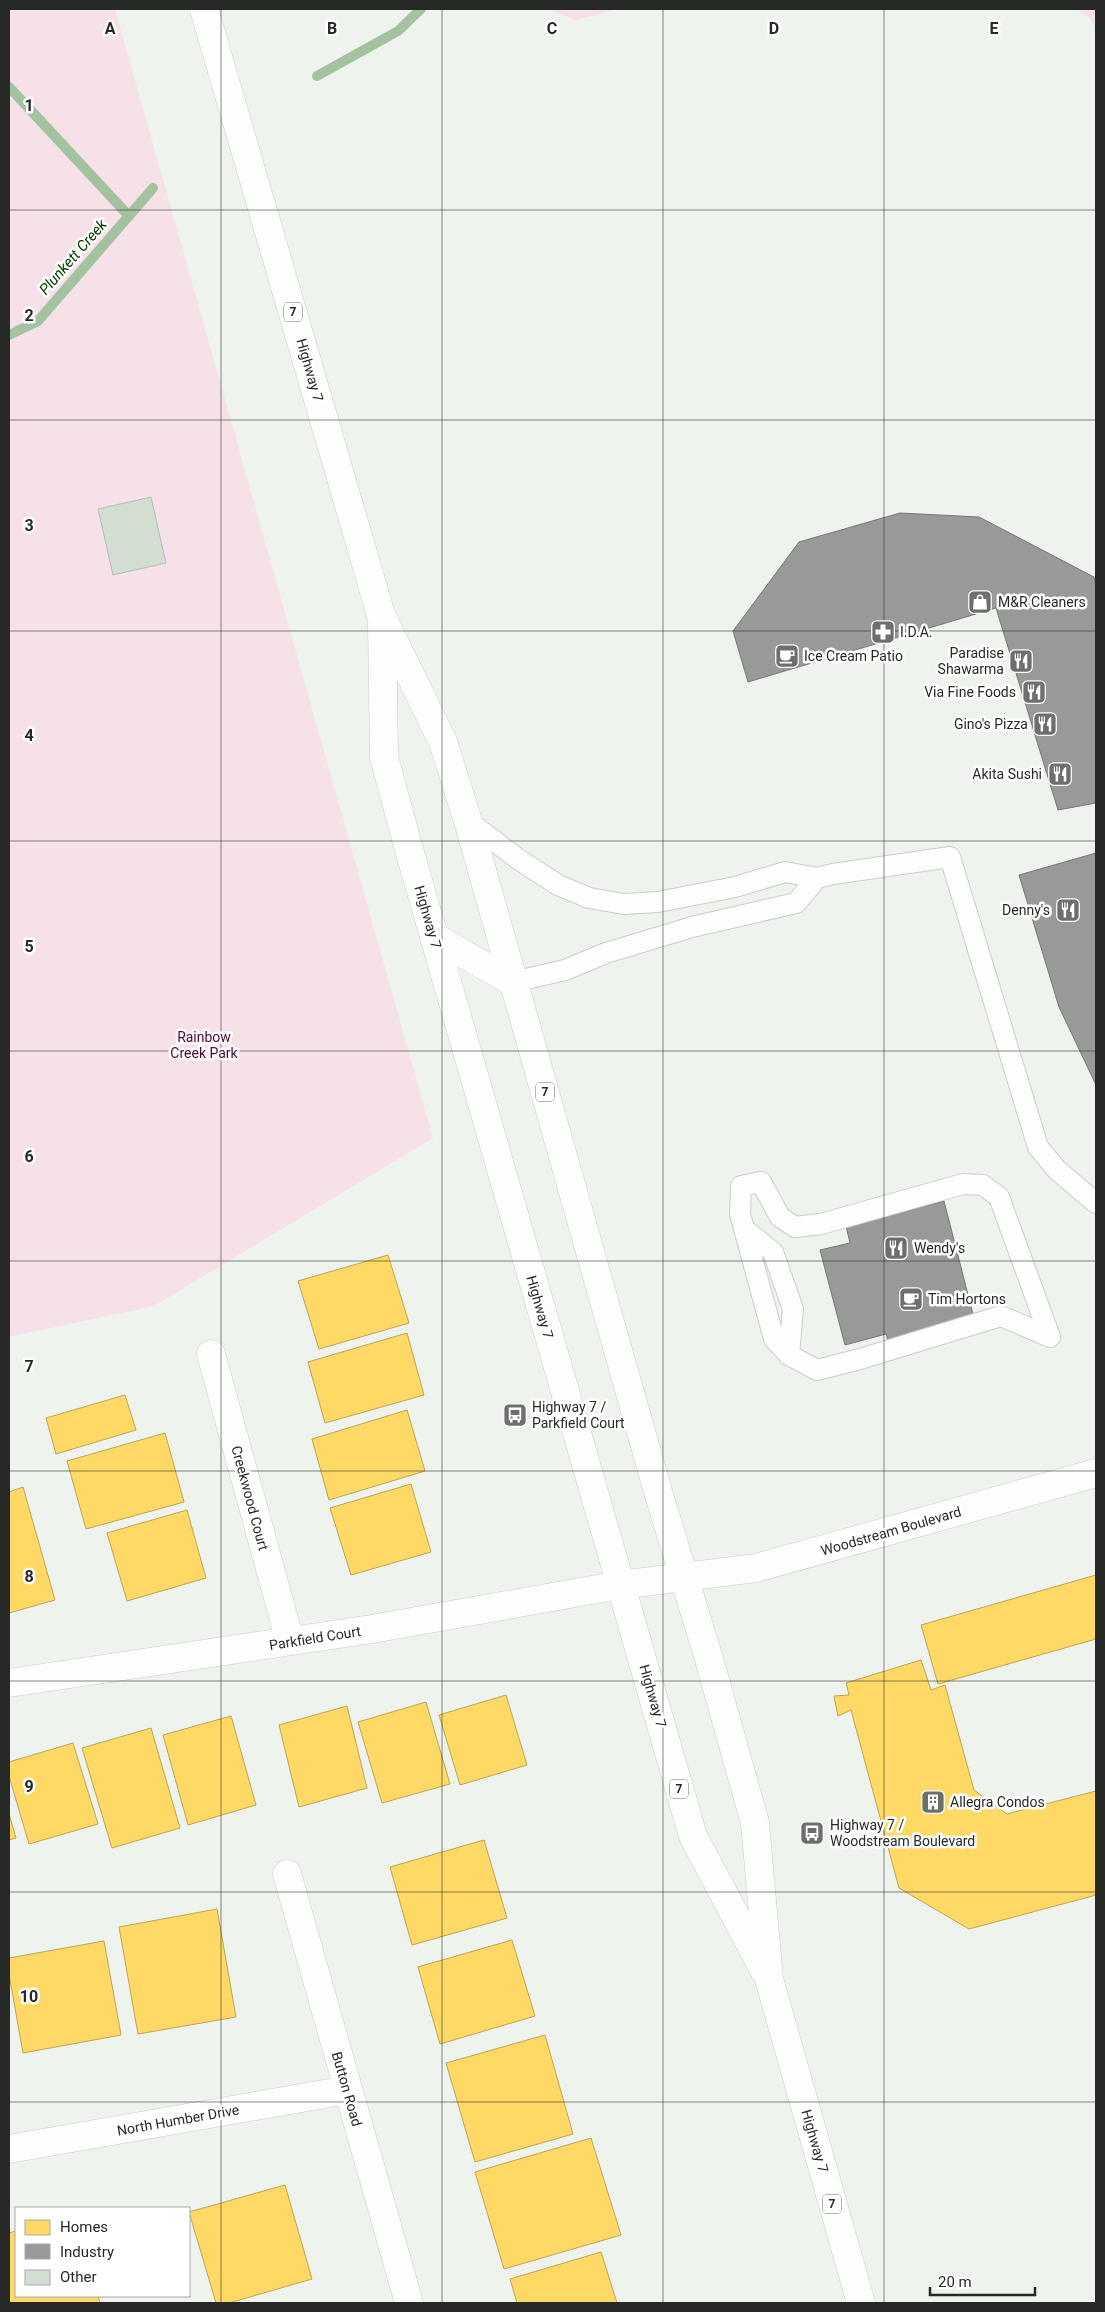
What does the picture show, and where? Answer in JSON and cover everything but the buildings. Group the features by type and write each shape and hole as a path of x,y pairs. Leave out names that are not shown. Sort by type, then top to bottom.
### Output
{"main road":[{"name":"Highway 7","path":"204,9 381,615 443,742 468,821 755,1823 769,1980 861,2303"},
{"name":"Highway 7","path":"381,615 384,757 434,937 693,1836 769,1980"},
{"path":"434,937 513,982"},
{"name":"Creekwood Court","path":"211,1354 290,1641"},
{"name":"Woodstream Boulevard","path":"620,1585 684,1578 769,1565 1096,1473"},
{"name":"Parkfield Court","path":"9,1683 489,1610 620,1585"},
{"name":"Button Road","path":"287,1874 409,2303"},
{"name":"North Humber Drive","path":"9,2149 347,2090"}],"lane":[{"path":"468,821 518,859 558,885 589,898 624,904 658,902 735,887 785,872 817,878 832,874 950,857 1038,1148 1057,1170 1096,1203"},
{"path":"513,982 565,970 606,953 692,927 796,903 817,878"},
{"path":"761,1182 780,1217 796,1227 821,1224 963,1184 983,1185 999,1197 1050,1337 1001,1316 860,1359 817,1370 789,1355 774,1339 744,1229 740,1214 741,1186 761,1182"}],"green space":[{"name":"Rainbow Creek Park","path":"9,9 115,9 433,1138 154,1306 9,1337"},
{"path":"547,9 618,9 576,20"},
{"path":"1076,9 1096,9 1096,30 1090,18"}],"waterway":[{"name":"Plunkett Creek","path":"317,76 398,31 421,9"},
{"path":"9,87 129,216"},
{"name":"Plunkett Creek","path":"9,335 38,321 153,188"}],"place":[{"name":"M&R Cleaners","path":"980,602"},
{"name":"I.D.A.","path":"883,632"},
{"name":"Ice Cream Patio","path":"787,656"},
{"name":"Paradise Shawarma","path":"1021,661"},
{"name":"Via Fine Foods","path":"1034,692"},
{"name":"Gino's Pizza","path":"1045,724"},
{"name":"Akita Sushi","path":"1060,774"},
{"name":"Denny's","path":"1068,910"},
{"name":"Wendy's","path":"896,1248"},
{"name":"Tim Hortons","path":"911,1299"},
{"name":"Highway 7 / Parkfield Court","path":"515,1415"},
{"name":"Allegra Condos","path":"933,1802"},
{"name":"Highway 7 / Woodstream Boulevard","path":"812,1833"}]}
